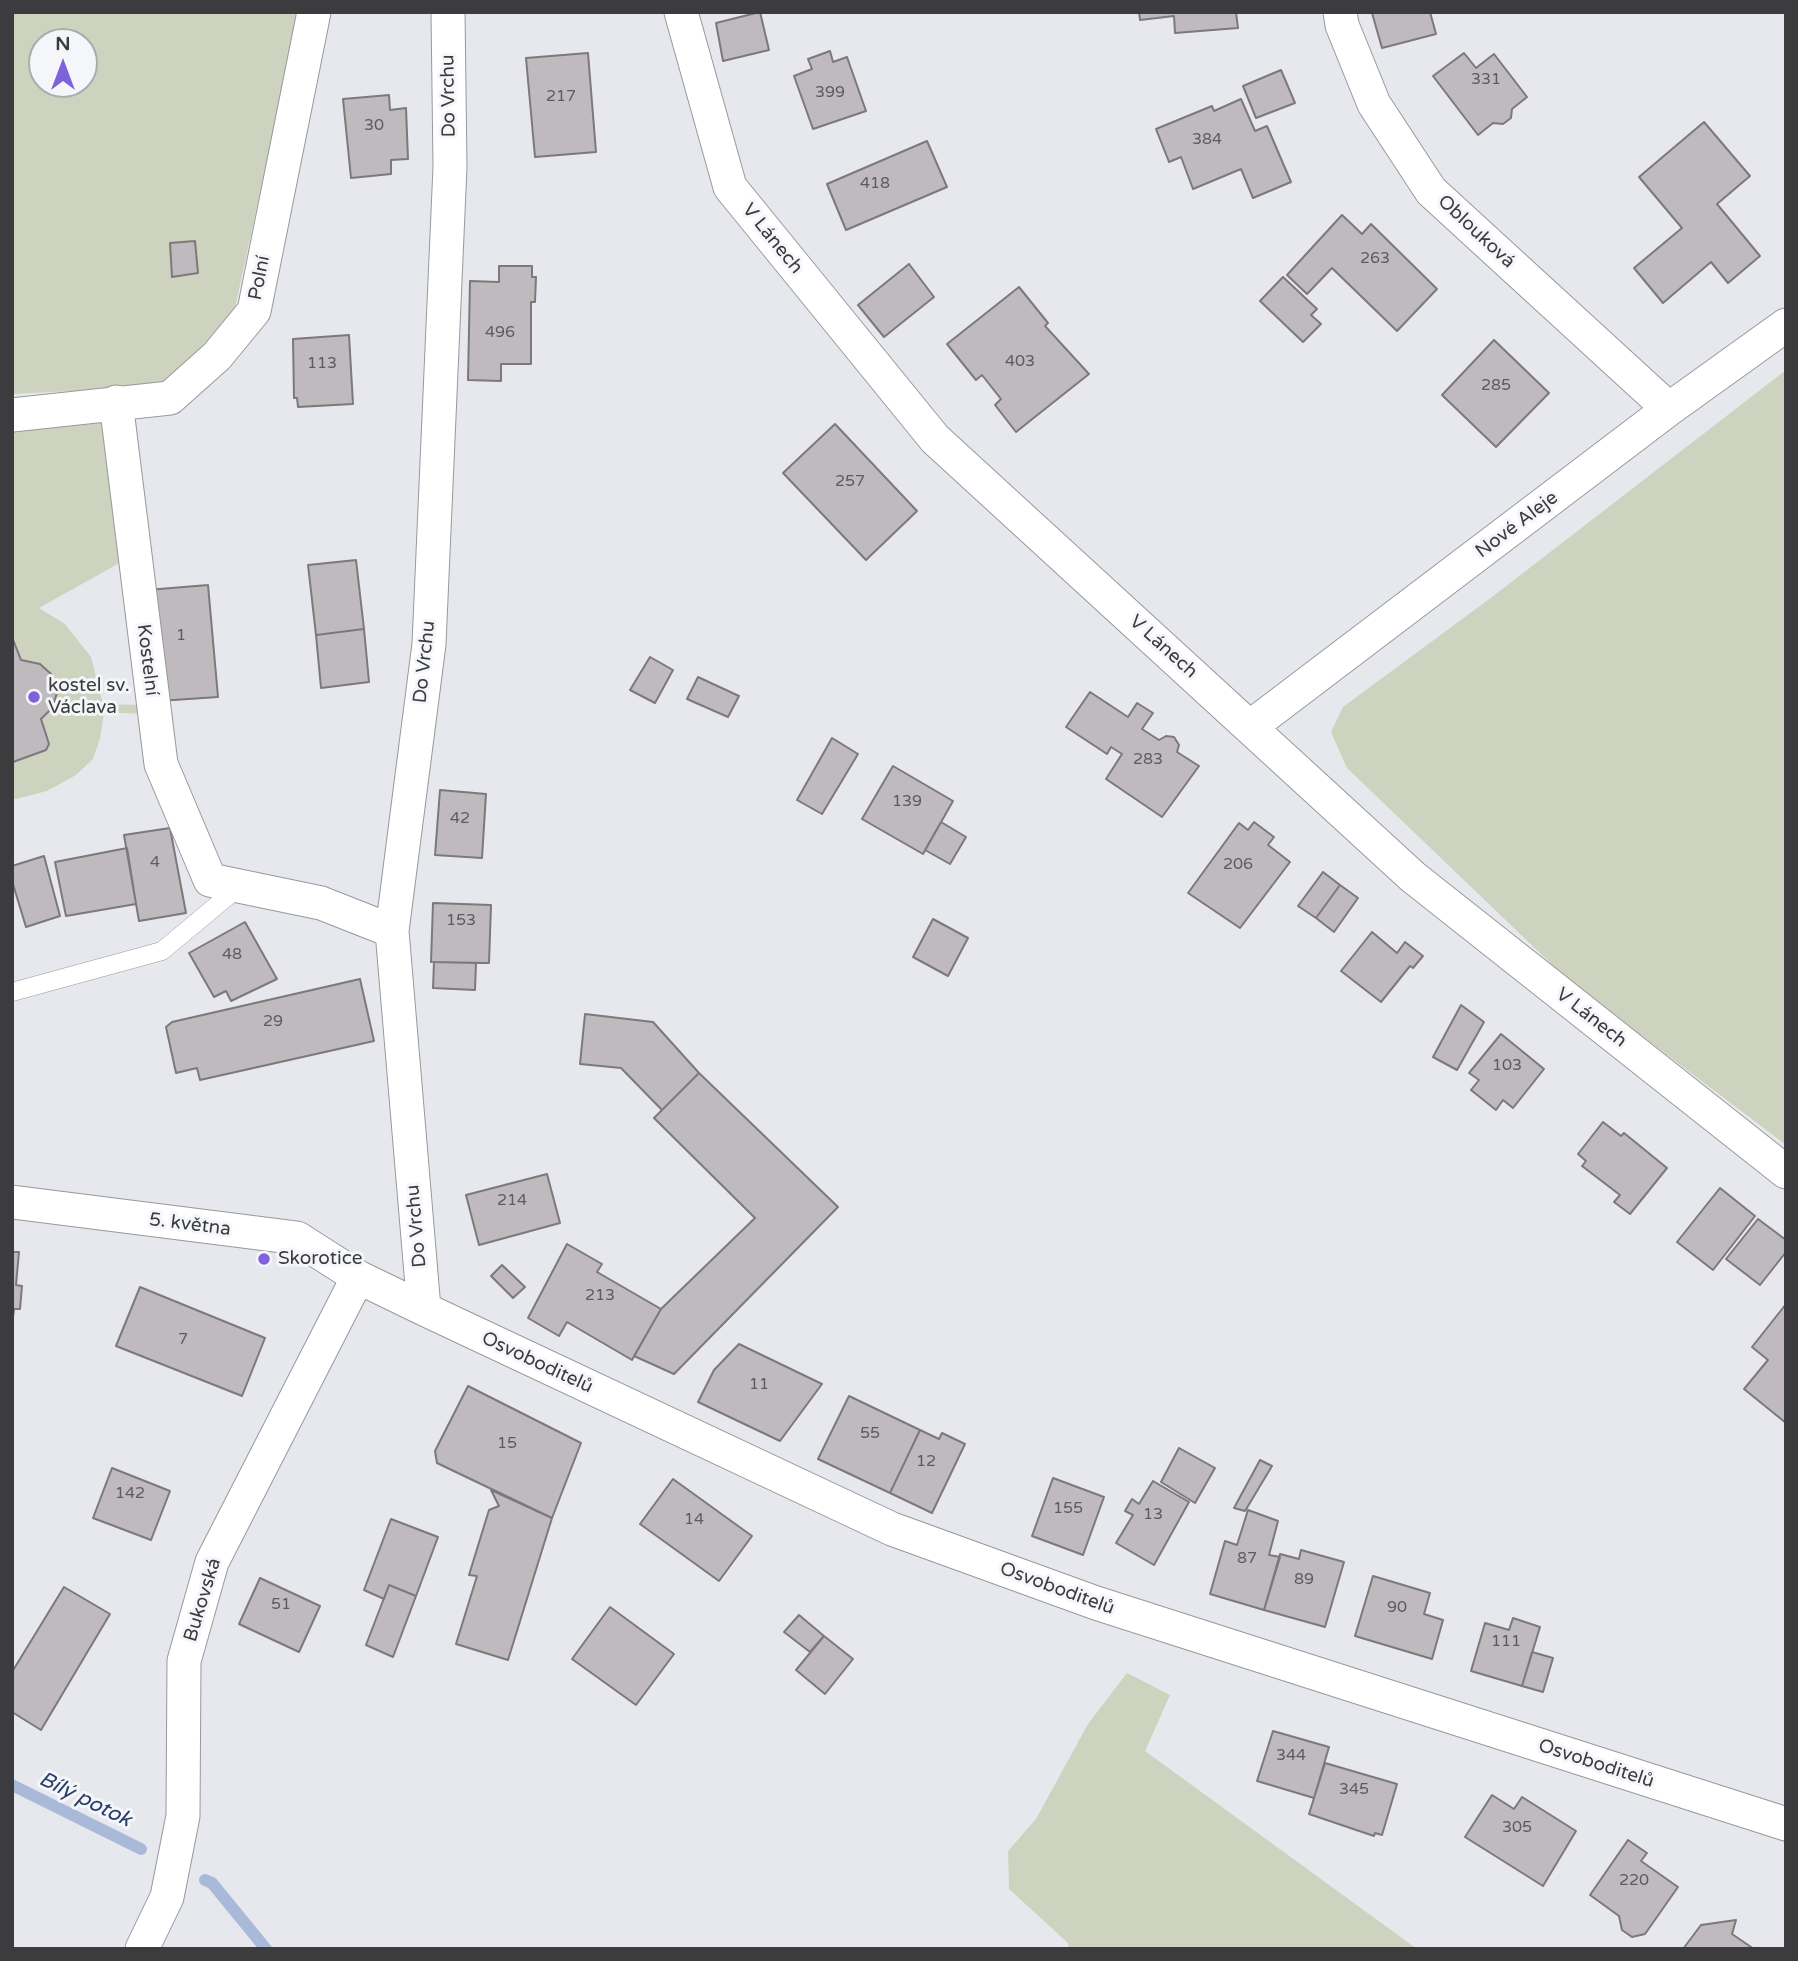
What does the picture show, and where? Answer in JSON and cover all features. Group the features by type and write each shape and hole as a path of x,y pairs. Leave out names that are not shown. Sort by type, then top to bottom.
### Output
{"street":[{"name":"Polní","path":"12,415 170,398 217,356 254,311 314,12"},
{"name":"Do Vrchu","path":"424,1310 392,931 429,644 450,167 448,12"},
{"name":"V Lánech","path":"681,12 730,187 935,439 1413,877 1786,1172"},
{"name":"Oblouková","path":"1340,12 1342,25 1374,104 1431,191 1669,409"},
{"name":"Nové Aleje","path":"1250,727 1669,409 1786,325"},
{"name":"Kostelní","path":"116,402 161,764 211,880 321,903 392,931"},
{"name":"5. května","path":"12,1202 297,1238 358,1277"},
{"name":"Osvoboditelů","path":"358,1277 892,1530 1096,1604 1786,1824"},
{"name":"Bukovská","path":"142,1949 167,1897 183,1816 184,1661 212,1562 358,1277"}],"lane":[{"path":"12,992 162,951 240,886"}],"green space":[{"path":"12,12 299,12 235,308 212,350 157,387 12,394"},
{"path":"1786,370 1786,1145 1567,979 1347,768 1331,732 1343,707 1492,597"},
{"path":"107,416 123,561 39,608 65,624 91,657 103,704 141,705 144,714 104,712 100,739 93,759 76,775 47,791 12,800 12,427"},
{"path":"1127,1673 1170,1695 1145,1751 1417,1949 1069,1949 1068,1943 1009,1889 1008,1851 1036,1819 1088,1724"}],"building":[{"path":"760,12 769,50 723,61 716,23"},
{"path":"1139,12 1236,12 1238,28 1175,33 1174,16 1140,20"},
{"path":"1430,12 1436,34 1382,48 1372,13"},
{"path":"830,51 833,62 847,57 866,111 813,129 794,76 812,69 808,59"},
{"path":"588,53 596,152 535,157 526,58"},
{"path":"1464,53 1476,68 1494,54 1527,97 1512,109 1511,118 1503,124 1493,123 1478,135 1433,76"},
{"path":"1281,70 1295,103 1256,118 1243,86"},
{"path":"389,95 390,110 406,108 408,159 391,160 391,174 351,178 343,99"},
{"path":"1241,99 1255,131 1267,126 1291,182 1253,198 1241,169 1193,189 1181,157 1169,162 1156,129 1212,106 1214,111"},
{"path":"1704,122 1750,176 1717,204 1760,256 1728,283 1711,262 1663,303 1634,268 1682,228 1639,177"},
{"path":"927,141 947,187 846,230 827,184"},
{"path":"1342,215 1362,234 1371,224 1437,289 1397,331 1332,268 1307,294 1287,275"},
{"path":"195,241 198,273 172,277 170,243"},
{"path":"909,264 934,297 884,337 858,305"},
{"path":"499,266 532,266 532,277 536,277 535,302 531,302 531,364 501,364 501,381 468,380 470,281 499,282"},
{"path":"1283,277 1317,309 1311,315 1321,324 1303,342 1260,301"},
{"path":"1019,287 1048,323 1045,326 1089,374 1016,432 995,405 1001,399 982,375 976,380 947,344"},
{"path":"349,335 353,404 298,407 297,398 294,398 293,339"},
{"path":"1494,340 1549,393 1496,447 1442,395"},
{"path":"835,424 917,511 866,560 783,473"},
{"path":"356,560 364,629 316,635 308,565"},
{"path":"208,585 218,697 159,701 147,590"},
{"path":"364,629 369,682 321,688 316,635"},
{"name":"kostel sv. Václava","path":"12,637 21,660 40,664 51,674 57,693 52,708 41,719 49,744 46,750 13,762"},
{"path":"650,657 673,670 655,703 630,690"},
{"path":"698,677 739,696 728,717 687,699"},
{"path":"1090,692 1128,717 1137,703 1153,713 1142,729 1159,740 1166,736 1174,737 1179,745 1177,752 1199,766 1162,817 1106,779 1122,754 1111,747 1107,754 1066,727"},
{"path":"832,738 858,754 822,814 797,800"},
{"path":"893,766 953,801 923,854 862,819"},
{"path":"440,790 486,794 482,858 435,855"},
{"path":"941,822 966,837 950,864 925,850"},
{"path":"1254,822 1274,837 1268,845 1290,862 1240,928 1188,893 1239,823 1248,830"},
{"path":"170,828 186,913 139,921 124,835"},
{"path":"127,848 136,904 66,916 55,862"},
{"path":"44,856 60,916 26,927 12,881 12,866"},
{"path":"1323,872 1340,885 1316,918 1298,906"},
{"path":"1340,885 1358,898 1334,932 1316,918"},
{"path":"433,903 491,905 489,963 431,962"},
{"path":"933,919 968,938 948,976 913,957"},
{"path":"245,922 277,979 231,1001 226,991 214,997 189,953"},
{"path":"1372,932 1397,953 1405,942 1423,956 1413,968 1410,966 1381,1002 1341,971"},
{"path":"434,962 476,963 475,990 433,988"},
{"path":"360,979 374,1041 200,1080 197,1068 176,1073 166,1027 172,1022"},
{"path":"1461,1005 1484,1022 1457,1070 1433,1057"},
{"path":"585,1014 653,1022 699,1073 662,1110 621,1068 580,1064"},
{"path":"1501,1034 1544,1069 1513,1108 1503,1100 1496,1110 1471,1090 1479,1080 1469,1073"},
{"path":"699,1073 838,1207 674,1374 634,1356 661,1309 755,1218 654,1118"},
{"path":"1603,1122 1621,1136 1624,1133 1667,1168 1630,1214 1614,1202 1620,1195 1582,1166 1586,1161 1578,1154"},
{"path":"547,1174 560,1223 479,1245 466,1195"},
{"path":"1720,1188 1755,1216 1713,1270 1677,1242"},
{"path":"1758,1219 1786,1240 1786,1252 1760,1285 1726,1259"},
{"path":"567,1244 602,1264 597,1272 661,1309 632,1360 567,1322 559,1336 528,1318"},
{"path":"12,1252 19,1252 16,1285 22,1286 20,1309 14,1309 12,1326"},
{"path":"502,1265 525,1287 513,1298 491,1276"},
{"path":"140,1287 265,1338 242,1396 116,1346"},
{"path":"1786,1304 1786,1423 1744,1389 1768,1360 1752,1347"},
{"path":"739,1344 822,1384 780,1441 698,1402 714,1370"},
{"path":"468,1386 581,1443 552,1518 437,1463 435,1451"},
{"path":"849,1396 920,1430 890,1493 818,1459"},
{"path":"920,1430 939,1439 942,1433 965,1444 932,1513 890,1493"},
{"path":"1179,1448 1215,1468 1195,1503 1161,1482"},
{"path":"1260,1460 1272,1466 1245,1511 1234,1508"},
{"path":"112,1468 170,1491 151,1540 93,1518"},
{"path":"1053,1478 1104,1497 1083,1555 1032,1536"},
{"path":"673,1479 752,1536 719,1581 640,1524"},
{"path":"1153,1481 1189,1502 1154,1565 1116,1543 1133,1515 1125,1511 1132,1499 1139,1504"},
{"path":"491,1490 552,1518 508,1660 456,1644 477,1576 469,1575 489,1510 499,1506"},
{"path":"1248,1510 1278,1521 1269,1555 1280,1557 1264,1610 1210,1594 1225,1541 1237,1545"},
{"path":"391,1519 438,1537 416,1596 389,1585 384,1599 364,1590"},
{"path":"1301,1550 1344,1562 1325,1627 1264,1610 1280,1554 1299,1559"},
{"path":"1373,1576 1430,1593 1424,1614 1443,1620 1432,1659 1355,1636"},
{"path":"260,1578 320,1606 299,1652 239,1624"},
{"path":"389,1585 416,1596 393,1657 366,1645"},
{"path":"64,1587 110,1614 41,1730 12,1712 12,1672"},
{"path":"610,1607 674,1654 636,1705 572,1659"},
{"path":"799,1615 824,1636 810,1652 784,1632"},
{"path":"1513,1618 1540,1627 1522,1686 1471,1671 1485,1623 1509,1630"},
{"path":"824,1636 853,1659 825,1694 796,1670"},
{"path":"1532,1652 1553,1658 1543,1692 1522,1686"},
{"path":"1273,1731 1329,1747 1314,1798 1257,1781"},
{"path":"1325,1763 1397,1784 1382,1835 1375,1833 1374,1836 1309,1814"},
{"path":"1492,1795 1514,1809 1522,1797 1576,1831 1543,1886 1465,1837"},
{"path":"1628,1840 1647,1853 1641,1861 1678,1887 1645,1934 1632,1937 1622,1930 1619,1916 1590,1895"},
{"path":"1736,1920 1732,1934 1754,1949 1683,1949 1701,1925"}],"waterway":[{"name":"Bílý potok","path":"12,1785 141,1849"},
{"name":"Bílý potok","path":"205,1880 212,1883 266,1949"}],"place":[{"name":"kostel sv. Václava","path":"34,697"},
{"name":"Skorotice","path":"264,1259"}]}
